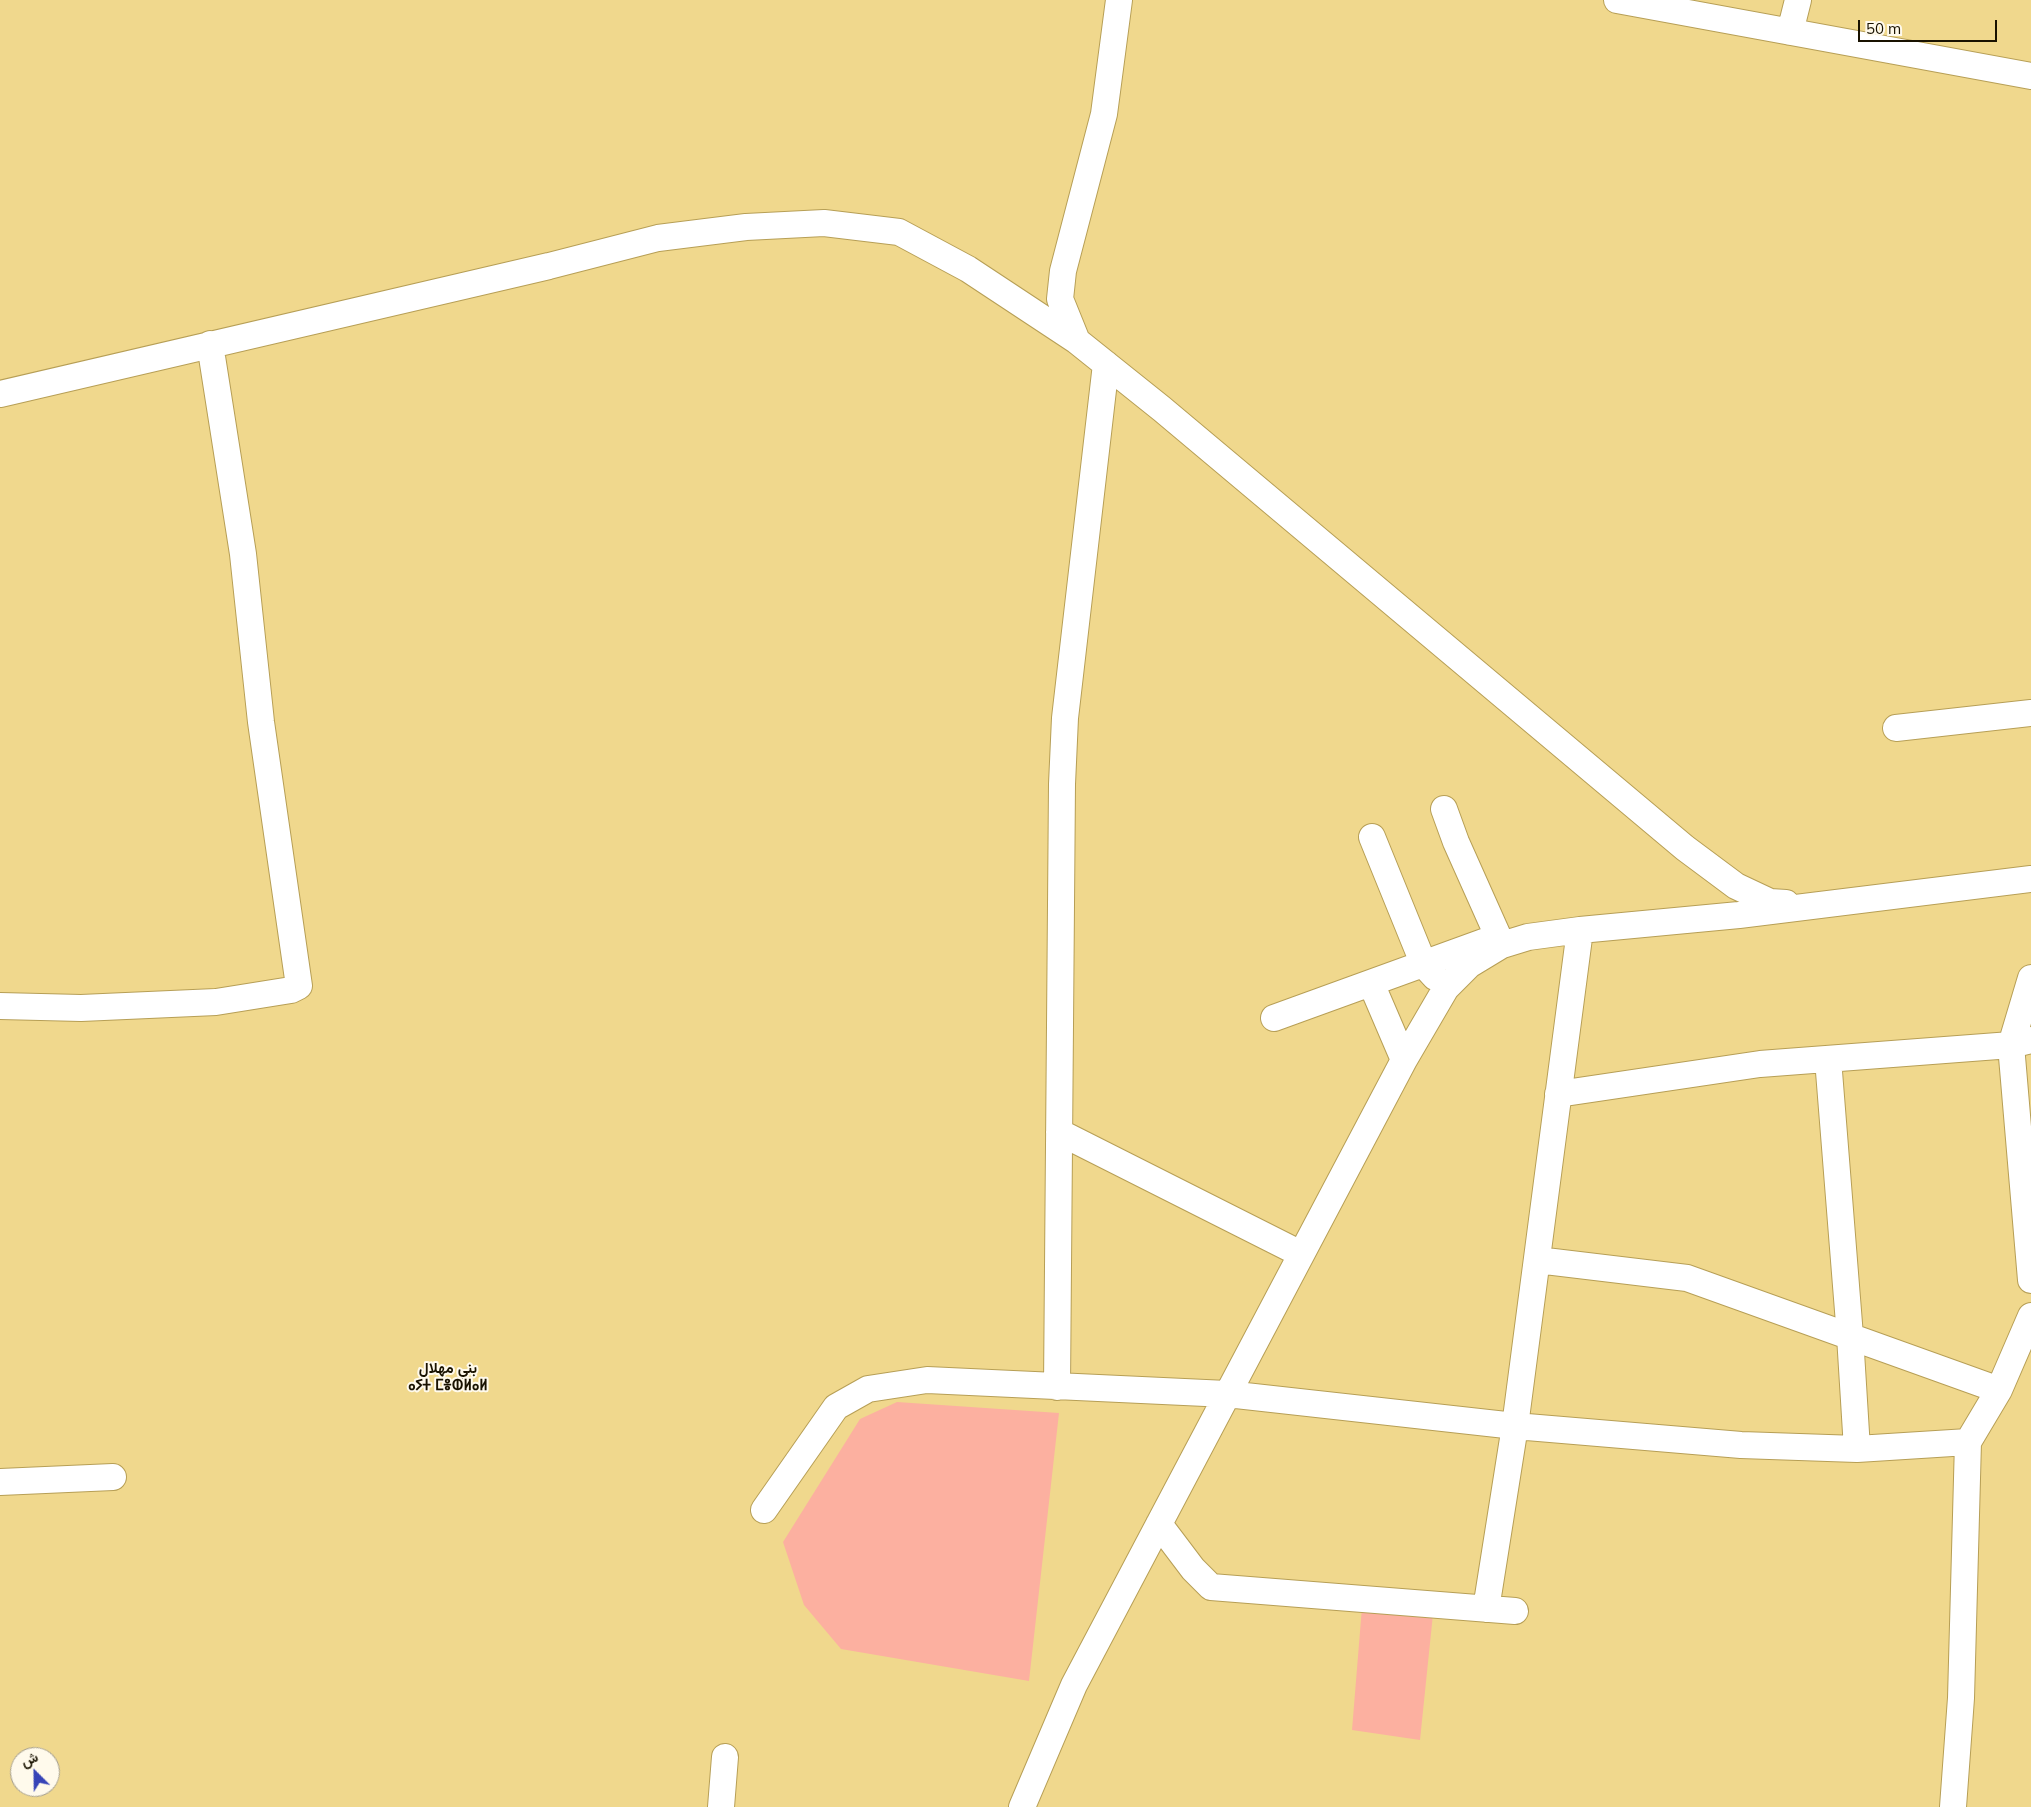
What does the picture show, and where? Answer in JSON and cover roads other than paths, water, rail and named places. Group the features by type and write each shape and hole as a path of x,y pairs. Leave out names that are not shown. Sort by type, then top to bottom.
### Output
{"street":[{"path":"1077,341 1060,299 1063,271 1104,114 1119,0"},
{"path":"1617,0 2031,76"},
{"path":"1790,32 1798,0"},
{"path":"0,394 549,266 658,238 746,227 824,223 899,232 968,269 1077,341 1162,409 1684,848 1736,886 1770,902 1816,904"},
{"path":"1020,302 1046,292 1063,271"},
{"path":"0,1006 81,1008 216,1002 291,990 299,986 261,722 243,554 210,344"},
{"path":"1057,1386 1062,784 1065,718 1106,364"},
{"path":"1896,728 2031,713"},
{"path":"1444,809 1456,842 1501,941"},
{"path":"1372,837 1424,965 1446,988"},
{"path":"1274,1018 1424,965 1501,941 1580,930 1739,915 2031,879"},
{"path":"1736,886 1739,915"},
{"path":"1486,1609 1515,1426 1580,930"},
{"path":"1022,1807 1074,1685 1404,1060 1446,988 1468,966 1501,941"},
{"path":"2031,978 2021,1043 2031,1280"},
{"path":"1371,983 1404,1060"},
{"path":"1558,1094 1760,1064 2021,1043"},
{"path":"1828,1059 1857,1449"},
{"path":"1059,1132 1301,1254"},
{"path":"1536,1260 1687,1278 1999,1390"},
{"path":"1953,1807 1961,1698 1968,1442 1999,1390 2031,1316"},
{"path":"764,1510 836,1407 868,1389 927,1380 1227,1394 1515,1426 1741,1445 1857,1449 1968,1442"},
{"path":"0,1482 113,1477"},
{"path":"1159,1524 1192,1569 1211,1588 1515,1612"},
{"path":"721,1807 725,1757"}],"district":[{"name":"بني مهلال ⴰⵢⵜ ⵎⴻⵀⵍⴰⵍ","path":"448,1376"}]}
